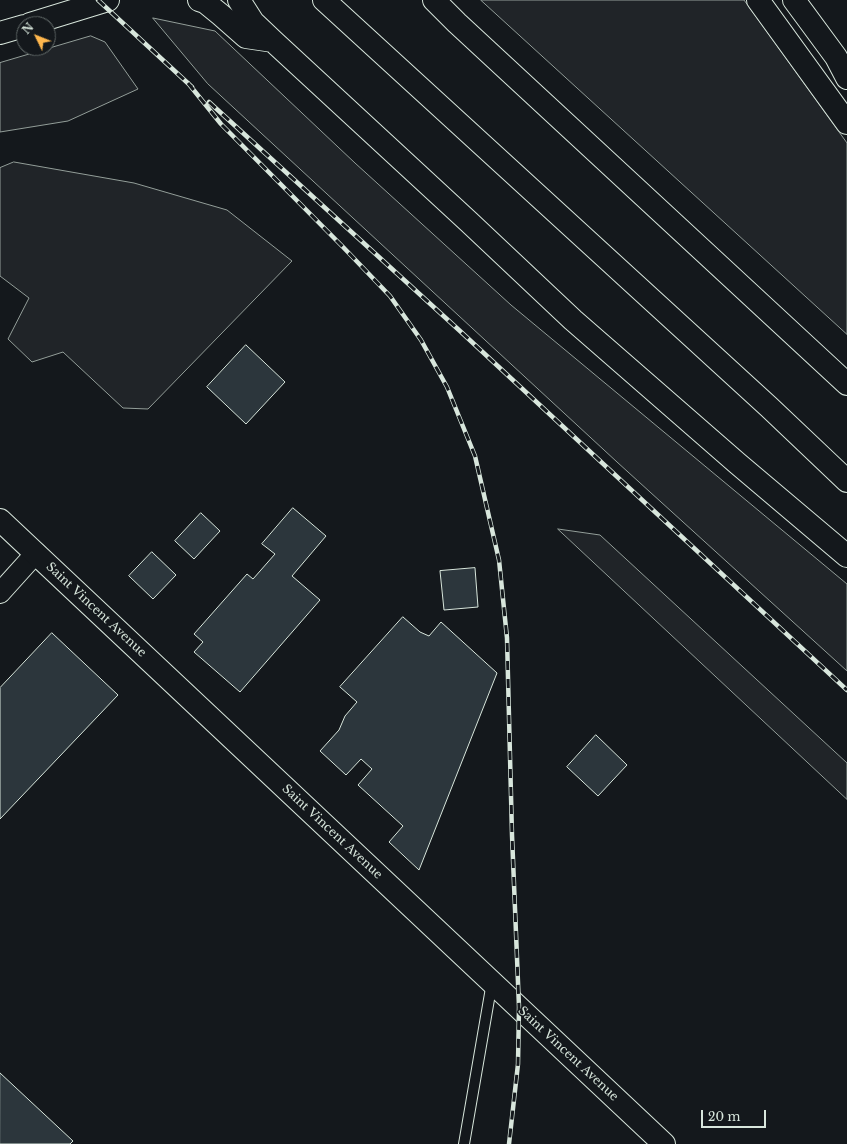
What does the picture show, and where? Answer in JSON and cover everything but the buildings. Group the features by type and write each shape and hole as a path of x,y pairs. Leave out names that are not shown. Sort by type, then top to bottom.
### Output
{"main road":[{"path":"56,16 108,0"},
{"path":"199,0 205,2 246,37 273,41"},
{"path":"239,0 253,22 464,216 573,320 847,556"},
{"path":"324,0 763,402 847,481"},
{"path":"434,0 847,384"},
{"path":"758,0 847,123"},
{"path":"794,0 836,57 847,78"},
{"path":"0,33 16,28"},
{"name":"Saint Vincent Avenue","path":"0,520 664,1144"}],"street":[{"path":"0,593 36,553"}],"lane":[{"path":"464,1144 492,982"}],"shaded area":[{"path":"481,0 744,0 847,143 847,334"},
{"path":"153,18 215,31 355,163 511,305 847,584 847,671 617,462 208,84"},
{"path":"91,36 105,42 138,89 68,121 0,132 0,63 24,56 56,56 56,46"},
{"path":"14,162 134,183 227,210 292,261 148,409 123,408 63,352 32,362 8,339 29,298 0,276 0,168"},
{"path":"558,529 600,535 847,763 847,799"}],"railway":[{"path":"98,0 192,87"},
{"path":"188,83 221,124 390,296 421,340 447,387 475,456 499,560 507,638 512,835 519,1007 518,1064 509,1144"},
{"path":"209,102 460,331 847,690"}]}
